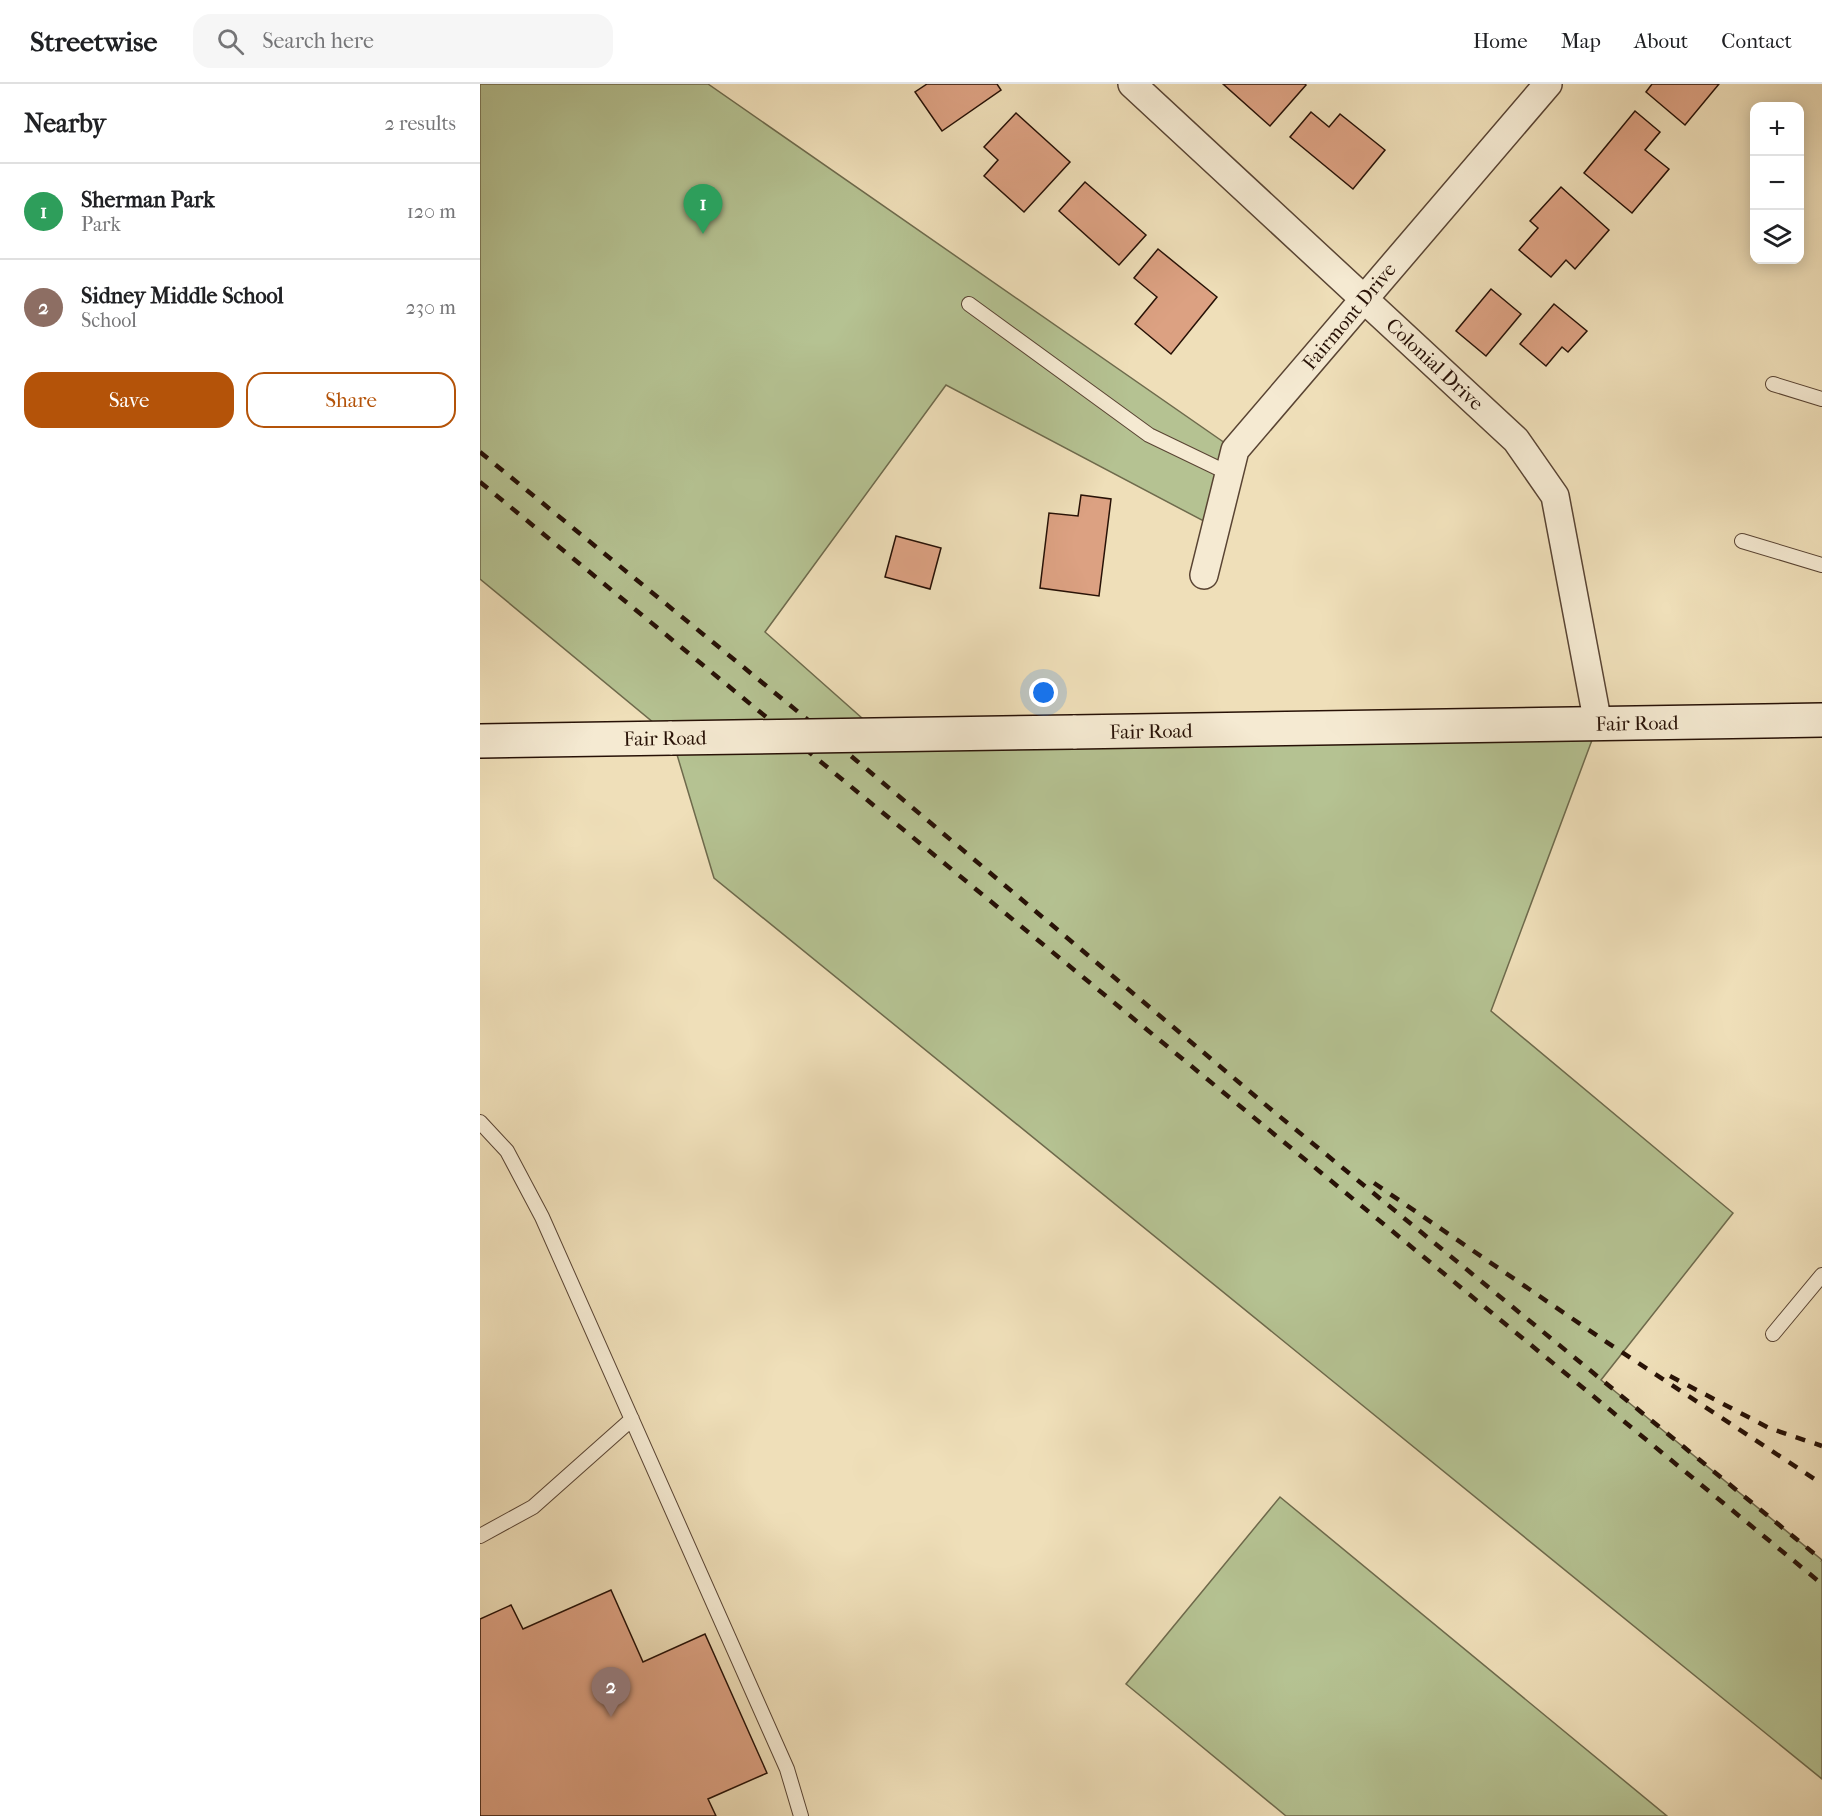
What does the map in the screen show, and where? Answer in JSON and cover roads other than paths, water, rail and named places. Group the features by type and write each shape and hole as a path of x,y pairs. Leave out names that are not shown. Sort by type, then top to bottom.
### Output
{"main road":[{"name":"Fair Road","path":"480,741 1822,720"}],"street":[{"name":"Colonial Drive","path":"1132,84 1516,440 1555,496 1598,724"},
{"name":"Fairmont Drive","path":"1204,575 1235,450 1548,84"}],"lane":[{"path":"969,304 1149,435 1228,473"},
{"path":"1773,384 1822,399"},
{"path":"1742,541 1822,565"},
{"path":"480,1122 507,1151 542,1217 787,1769 801,1816"},
{"path":"1773,1334 1822,1275"},
{"path":"480,1536 533,1507 632,1419"}],"railway":[{"path":"480,452 813,724 1273,1111 1822,1560"},
{"path":"480,482 1822,1584"},
{"path":"1374,1183 1605,1341 1822,1484"},
{"path":"1670,1376 1769,1428 1822,1446"}],"place":[{"name":"Sherman Park","path":"703,234"},
{"name":"Sidney Middle School","path":"611,1717"}]}
